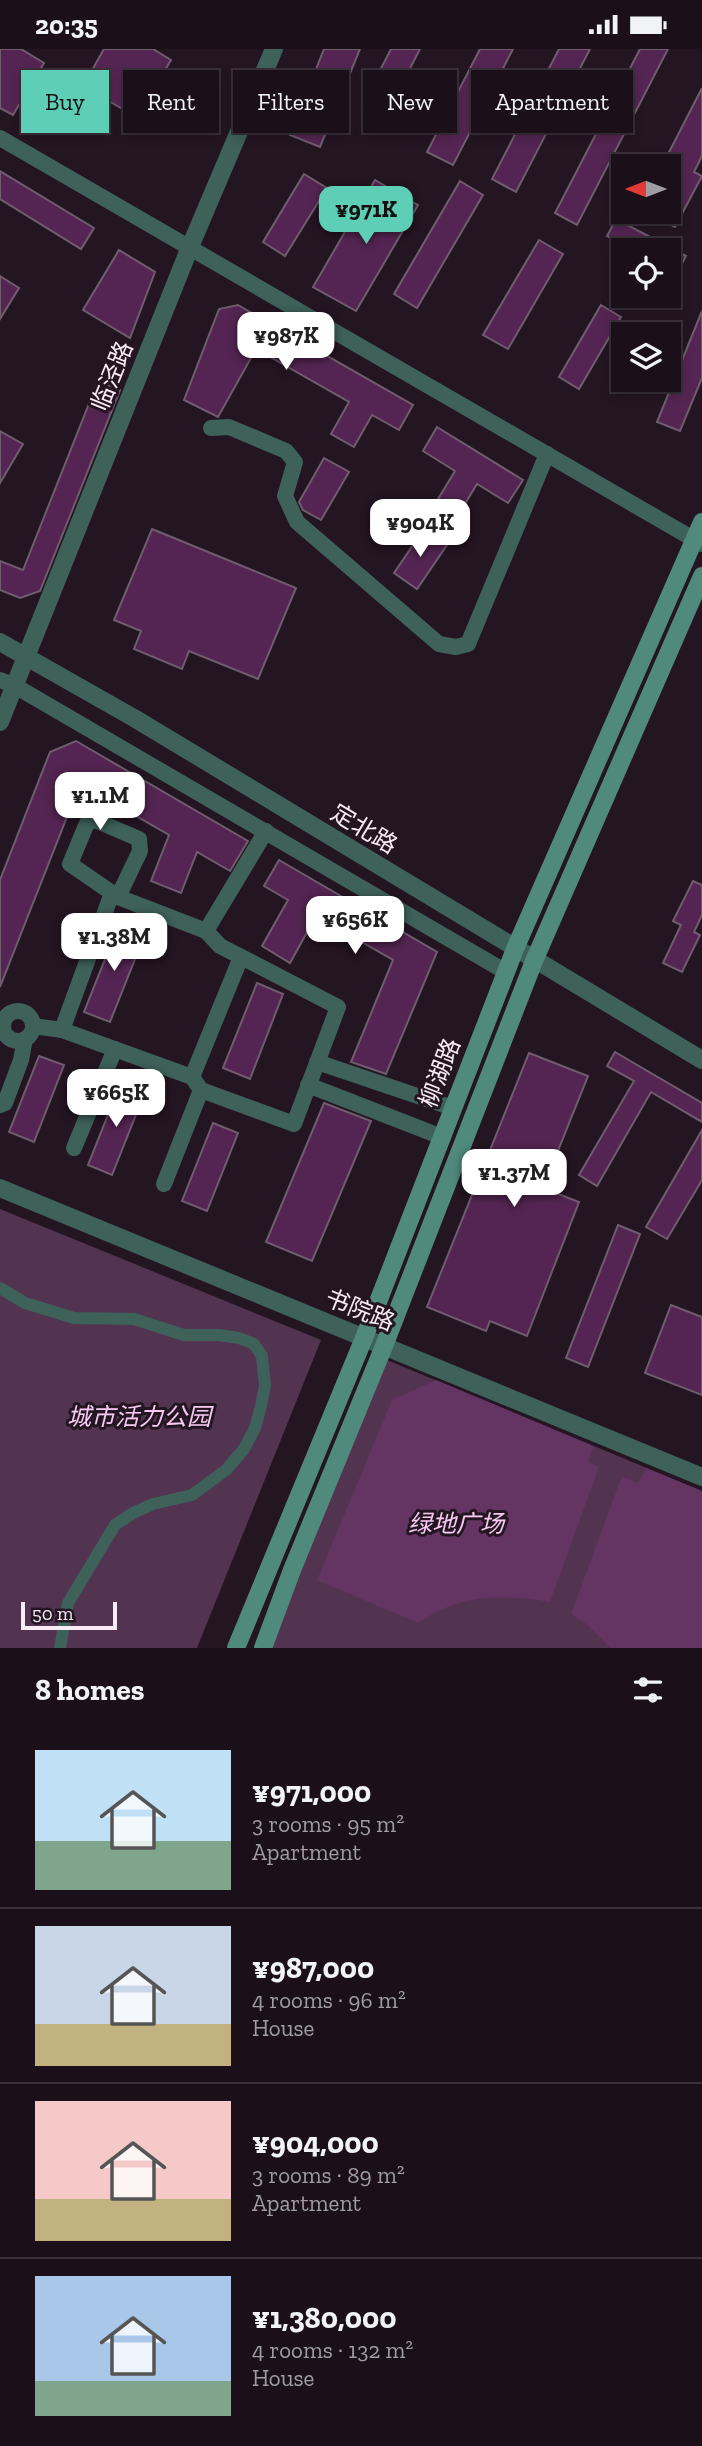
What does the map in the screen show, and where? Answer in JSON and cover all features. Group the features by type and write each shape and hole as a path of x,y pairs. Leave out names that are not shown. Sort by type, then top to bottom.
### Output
{"main road":[{"name":"柳湖路","path":"236,1648 363,1338 515,949 698,541 702,522"},
{"name":"柳湖路","path":"263,1648 534,961 702,576"}],"street":[{"name":"临泾路","path":"0,722 7,683 26,657 190,247 274,49"},
{"path":"0,138 698,541"},
{"path":"211,428 229,426 286,451 295,462 285,496 297,522 439,645 456,647 468,645 547,454"},
{"name":"定北路","path":"0,642 134,718 702,1060"},
{"path":"7,683 506,972"},
{"path":"0,1105 5,1103 29,1033 30,1016 17,1010 11,1012 5,1020 3,1037 15,1040 29,1033 62,1030 115,1049 294,1124 338,1007 220,946 206,931 115,895 70,864 86,823 95,820 139,839 140,851 115,895 62,1030"},
{"path":"206,931 266,831"},
{"path":"164,1184 196,1083 241,957"},
{"path":"74,1148 115,1049"},
{"path":"317,1062 453,1108"},
{"path":"308,1085 442,1137"},
{"name":"书院路","path":"0,1188 702,1477"},
{"path":"0,1288 25,1303 74,1318 134,1319 184,1335 239,1338 254,1344 262,1356 265,1386 255,1428 244,1449 226,1470 192,1495 153,1504 115,1525 68,1604 60,1648"}],"green space":[{"name":"城市活力公园","path":"0,1209 321,1340 197,1648 0,1648"},
{"name":"绿地广场","path":"387,1360 702,1491 702,1648 268,1648"},
{"path":"436,1380 593,1446 588,1462 599,1467 550,1602 498,1597 482,1599 450,1606 418,1623 317,1580 392,1400"},
{"path":"646,1468 702,1491 702,1648 611,1648 587,1624 571,1614 622,1476 638,1483"}],"building":[{"path":"0,49 21,49 44,63 40,70 21,70 21,102 13,115 0,108"},
{"path":"104,49 153,49 171,60 165,70 123,70 123,109 109,101 109,70 92,70"},
{"path":"324,49 360,49 349,76 349,70 316,70"},
{"path":"391,49 420,49 409,70 380,70"},
{"path":"480,49 513,49 502,70 471,70 471,130 453,165 427,152 437,133 457,133 457,94"},
{"path":"559,49 590,49 579,70 548,70"},
{"path":"640,49 668,49 633,117 633,70 629,70"},
{"path":"702,88 702,156 694,172 702,176 681,216 681,154 668,154"},
{"path":"291,133 326,133 320,147 290,135"},
{"path":"516,133 547,133 516,192 492,179"},
{"path":"596,133 625,133 614,154 611,154 611,159 577,225 555,213"},
{"path":"0,171 94,228 81,249 0,199"},
{"path":"304,174 327,188 285,256 263,242"},
{"path":"375,180 418,205 356,311 313,287"},
{"path":"460,181 483,195 417,308 394,294"},
{"path":"613,224 625,224 652,238 611,238 607,236"},
{"path":"539,240 563,254 508,349 483,335"},
{"path":"119,250 155,272 130,338 83,310"},
{"path":"0,276 19,288 0,319"},
{"path":"238,305 413,405 399,430 372,415 354,447 331,434 349,402 256,349 218,417 184,400 219,309"},
{"path":"601,305 621,317 618,322 611,322 611,334 579,389 559,377"},
{"path":"702,311 702,378 680,431 657,422 669,392 681,392 681,363"},
{"path":"98,381 120,390 40,591 20,598 0,590 0,561 23,570"},
{"path":"437,427 523,480 508,503 477,484 460,512 438,499 455,471 423,451"},
{"path":"0,431 23,444 0,483"},
{"path":"324,458 349,472 321,520 303,510 299,502"},
{"path":"152,529 296,588 258,679 189,651 182,669 134,649 141,631 114,620"},
{"path":"424,529 447,545 417,589 394,573"},
{"path":"76,741 248,841 230,871 197,852 181,893 151,881 169,835 80,784 0,987 0,880 50,752"},
{"path":"279,860 437,952 386,1074 351,1062 393,960 316,916 290,963 262,946 288,900 264,886"},
{"path":"693,881 702,885 702,915 694,932 700,935 682,972 663,963 681,925 673,921"},
{"path":"119,924 145,934 110,1022 84,1012"},
{"path":"257,983 283,994 250,1079 223,1068"},
{"path":"615,1052 702,1103 702,1122 651,1092 597,1186 579,1175 634,1081 607,1066"},
{"path":"529,1053 588,1076 543,1188 579,1202 527,1336 490,1321 486,1331 427,1307"},
{"path":"39,1056 64,1065 34,1142 9,1132"},
{"path":"121,1082 145,1092 112,1175 88,1165"},
{"path":"324,1103 371,1121 312,1261 266,1242"},
{"path":"213,1123 238,1133 207,1211 182,1201"},
{"path":"702,1130 702,1180 667,1239 646,1227"},
{"path":"618,1225 640,1234 588,1367 566,1358"},
{"path":"671,1305 702,1317 702,1395 645,1373"}]}
